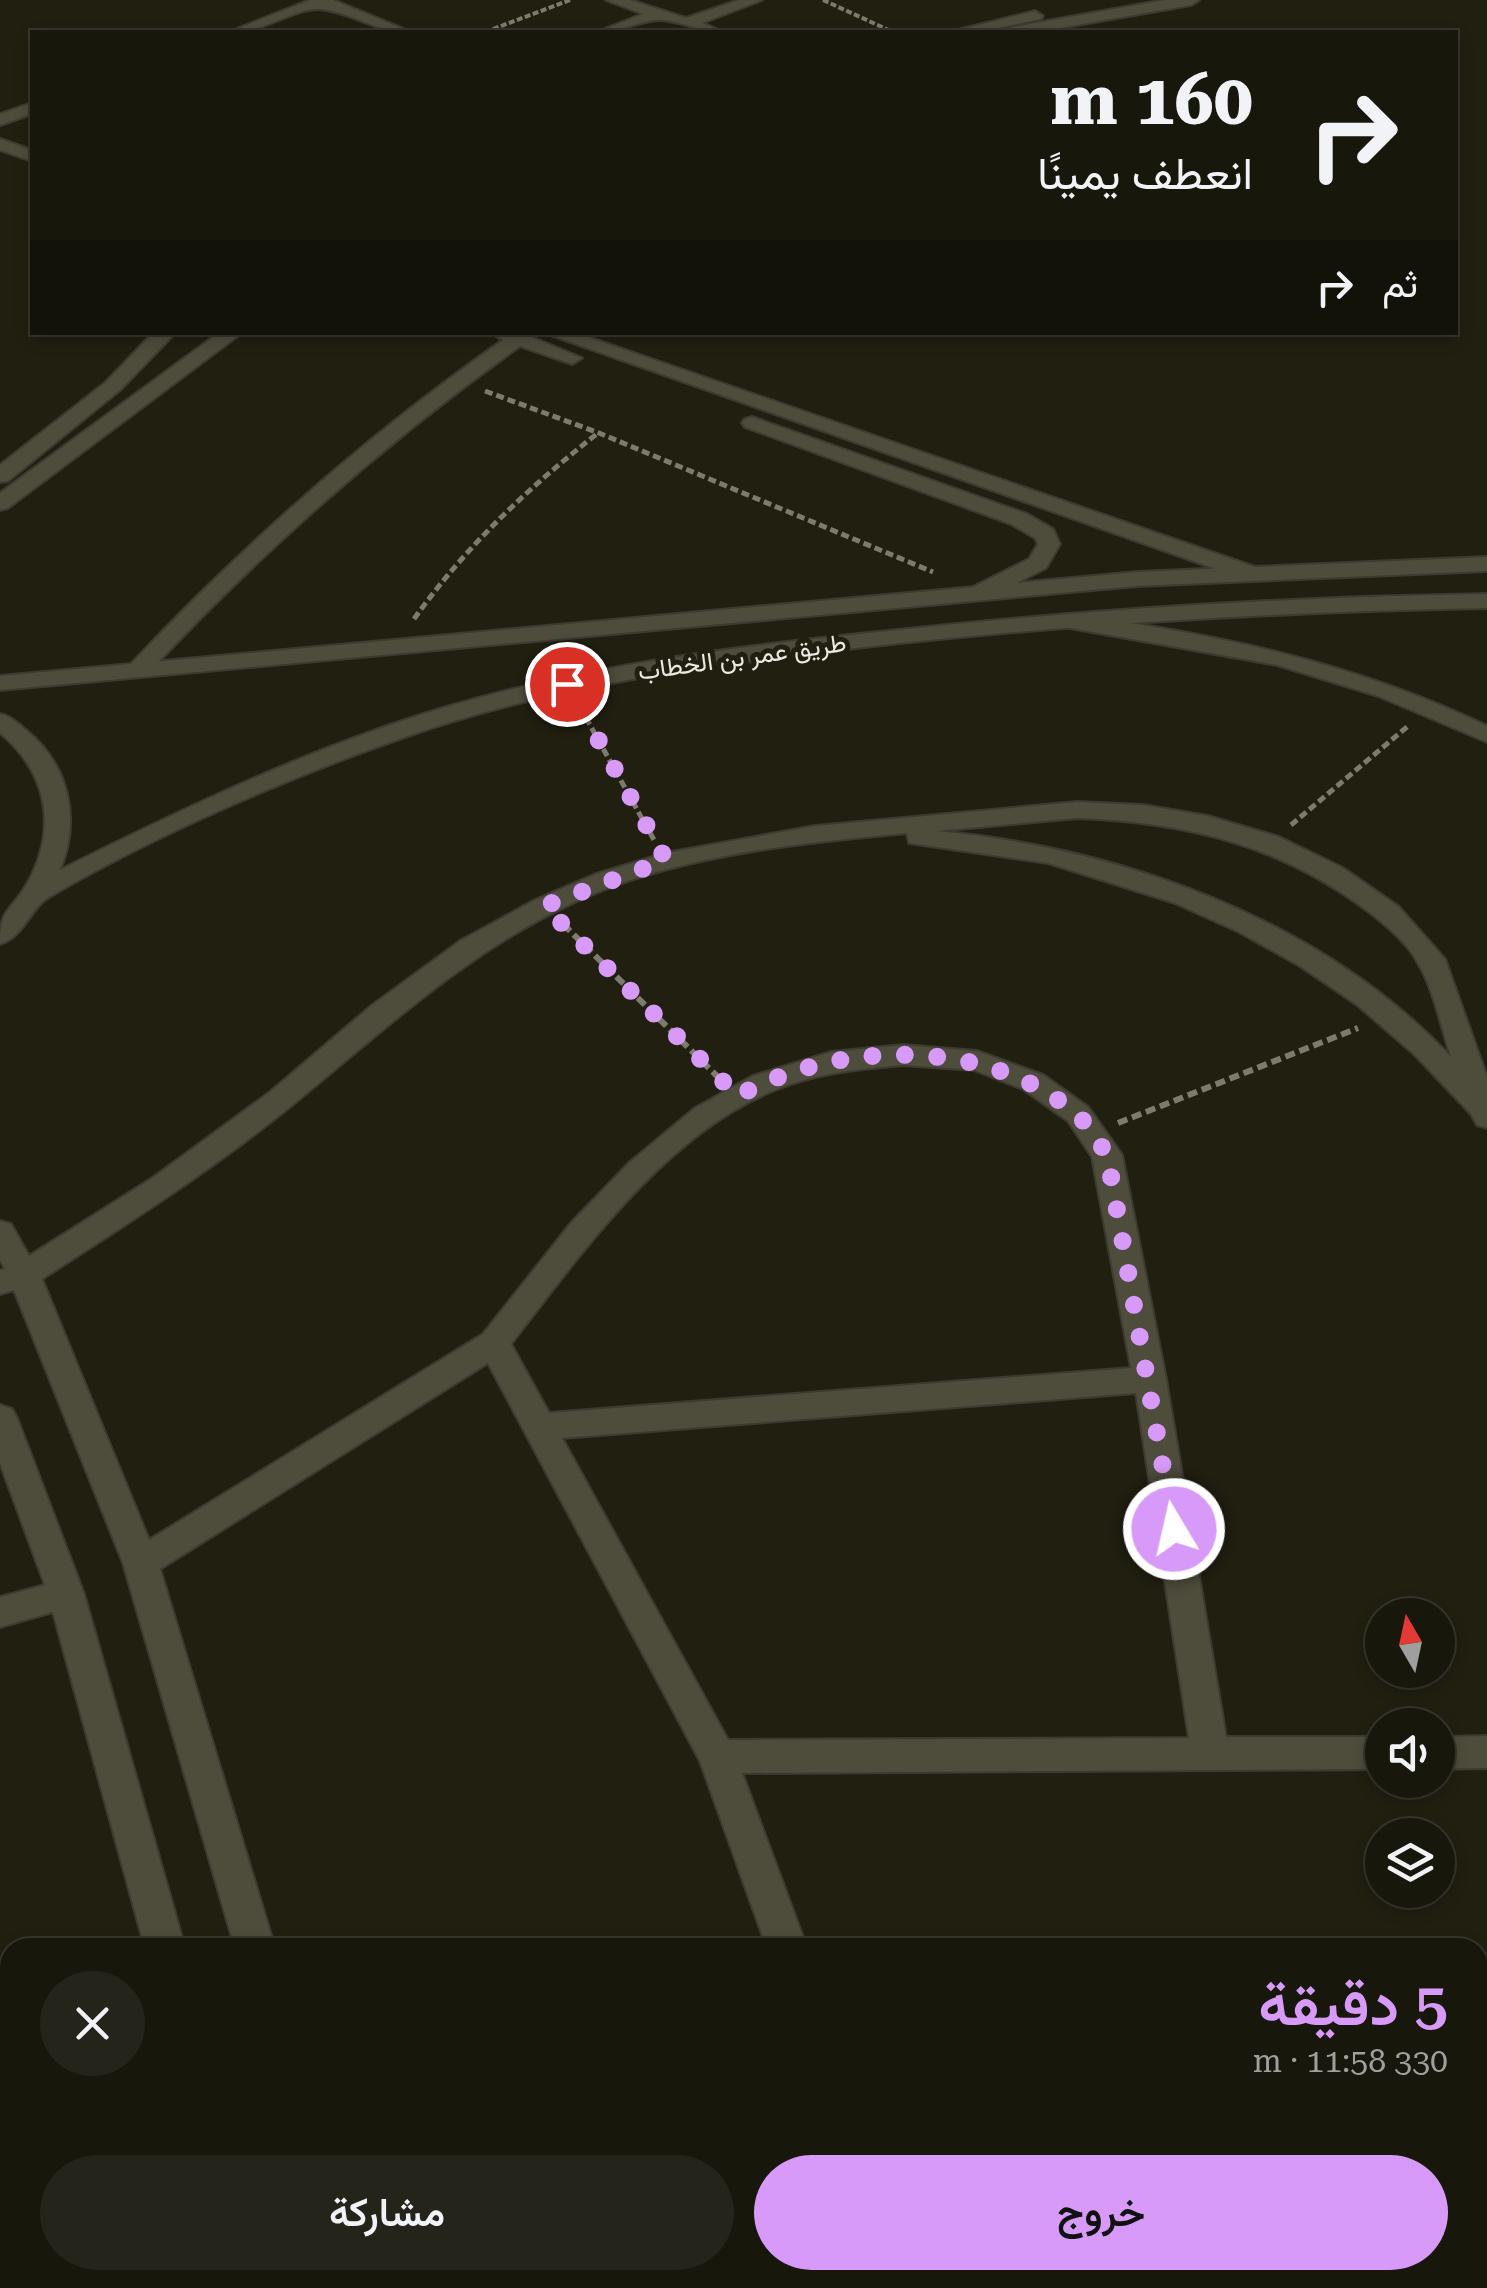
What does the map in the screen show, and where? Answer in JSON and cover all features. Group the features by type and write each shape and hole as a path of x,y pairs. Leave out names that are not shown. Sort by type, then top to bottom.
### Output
{"street":[{"path":"614,0 709,30"},
{"path":"686,23 754,0"},
{"path":"968,30 1116,0"},
{"path":"1024,30 1191,0"},
{"path":"243,30 322,1 398,30"},
{"path":"612,30 658,14"},
{"path":"0,120 30,109"},
{"path":"0,144 30,155"},
{"path":"0,162 30,172"},
{"path":"0,476 113,386 163,335"},
{"path":"0,503 229,335"},
{"path":"561,335 1247,572"},
{"path":"137,671 215,586 294,510 508,336 1019,519 1044,534 1049,544 1038,563 981,592"},
{"name":"طريق عمر بن الخطاب","path":"0,683 981,592 1247,572 1487,564"},
{"name":"طريق عمر بن الخطاب","path":"37,892 319,759 454,713 567,684 802,648 1068,622 1487,601"},
{"path":"1068,622 1174,635 1280,658 1383,690 1487,735"},
{"path":"0,721 20,734 48,767 61,805 58,848 37,892 0,935"},
{"path":"12,1279 162,1187 280,1100 382,1013 470,947 544,906 666,860 815,834 1077,810 1142,813 1208,824 1270,843 1334,874 1389,912 1431,959 1487,1116"},
{"path":"815,834 924,837 1033,853 1139,881 1240,922 1333,974 1387,1016 1416,1039 1487,1116"},
{"path":"140,1563 494,1343 582,1231 641,1170 705,1115 763,1082 830,1062 903,1055 977,1061 1032,1082 1078,1114 1107,1154 1150,1379 1210,1754"},
{"path":"0,1232 12,1279 140,1563 253,1938"},
{"path":"494,1343 718,1757 783,1938"},
{"path":"539,1427 1150,1379"},
{"path":"0,1418 66,1594 161,1938"},
{"path":"0,1612 66,1594"},
{"path":"1455,1753 1487,1752"},
{"path":"718,1757 1365,1753"}],"path":[{"path":"491,30 570,0"},
{"path":"822,0 889,30"},
{"path":"456,381 598,432 981,592"},
{"path":"396,646 437,585 485,529 539,478 598,432"},
{"path":"567,684 666,860"},
{"path":"1270,843 1428,709"},
{"path":"544,906 738,1096"},
{"path":"1092,1134 1387,1016"}],"route":[{"path":"567,684 666,860 544,906 738,1096 763,1082 830,1062 903,1055 977,1061 1032,1082 1078,1114 1107,1154 1174,1529"}]}
